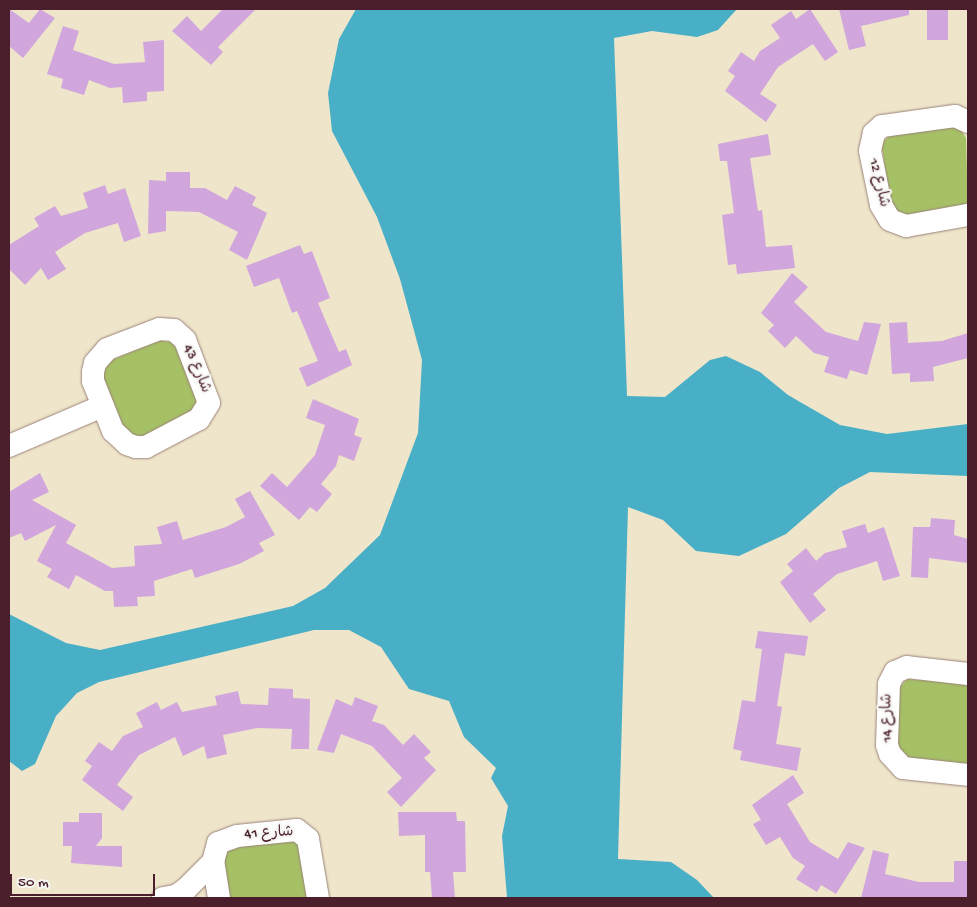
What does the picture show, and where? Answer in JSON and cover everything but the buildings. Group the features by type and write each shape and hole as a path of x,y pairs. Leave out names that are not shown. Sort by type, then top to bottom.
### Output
{"street":[{"name":"شارع 12","path":"968,122 955,116 891,124 874,132 870,141 882,205 890,220 906,226 968,215"},
{"name":"شارع 43","path":"160,329 174,330 180,334 208,397 204,415 146,447 136,447 119,439 103,406 93,381 96,363 107,349 160,329"},
{"path":"9,446 103,406"},
{"name":"شارع 14","path":"968,674 907,667 895,672 889,684 887,746 895,762 903,768 968,774"},
{"name":"شارع 41","path":"173,898 213,862 213,852 227,838 297,830 308,839 318,898"},
{"path":"213,862 219,898"}],"green space":[{"path":"947,125 961,130 966,138 968,205 908,216 901,215 891,204 882,148 884,141 889,136"},
{"path":"159,340 174,343 179,348 199,408 141,437 126,436 100,378 103,364"},
{"path":"907,679 968,683 968,765 907,763 896,754 897,690"},
{"path":"288,837 301,843 313,898 227,898 223,854 228,848"}],"water":[{"path":"356,9 737,9 718,30 697,37 652,31 614,38 627,396 665,397 710,360 726,356 760,372 788,395 840,425 887,434 968,424 968,476 870,472 839,488 786,534 739,556 696,551 663,520 628,507 618,859 671,862 697,880 714,898 507,898 502,836 508,806 491,778 496,768 464,737 449,701 409,689 381,647 349,630 314,630 99,682 77,693 56,716 35,764 22,771 9,761 9,614 66,643 100,650 293,606 325,588 380,535 418,433 422,360 400,279 377,217 332,131 328,93 339,39"}]}
